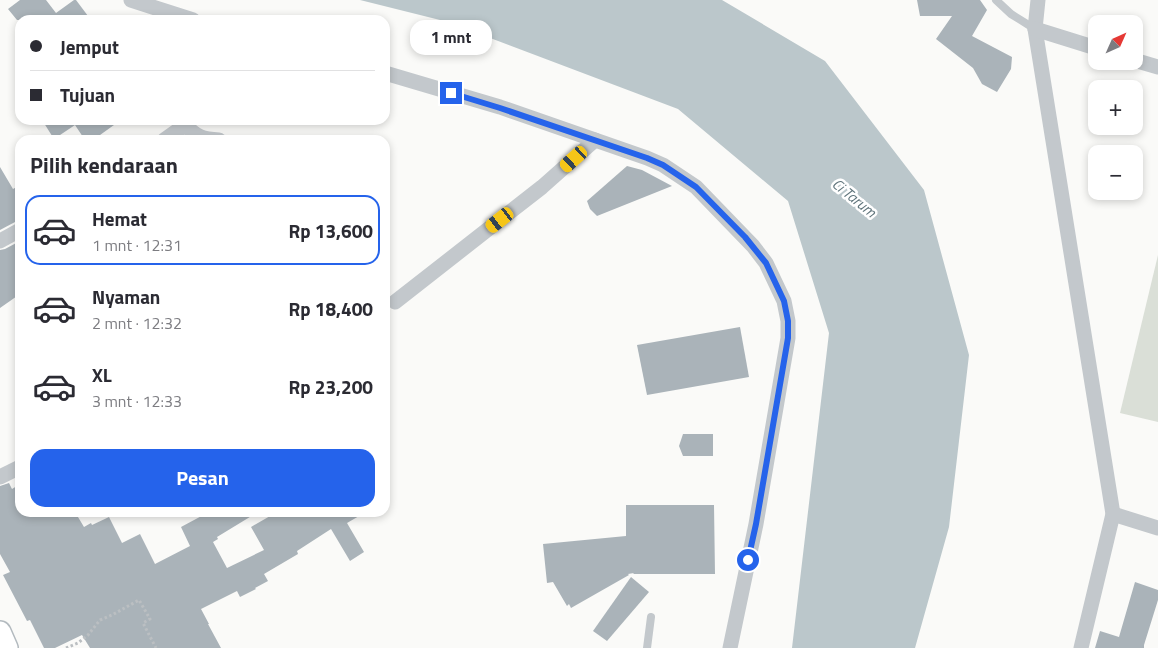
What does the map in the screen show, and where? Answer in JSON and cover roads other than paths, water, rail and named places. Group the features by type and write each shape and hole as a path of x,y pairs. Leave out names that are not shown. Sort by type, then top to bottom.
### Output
{"street":[{"path":"132,0 177,15"},
{"path":"1038,0 1035,29 1113,514 1081,648"},
{"path":"1035,29 1088,46"},
{"path":"1143,63 1158,67"},
{"path":"390,75 500,108 663,165 696,187 742,234 766,263 784,301 788,321 788,338 756,524 730,648"},
{"path":"171,135 184,125 197,135"},
{"path":"395,302 542,187 595,140"},
{"path":"0,241 15,233"},
{"path":"0,477 15,470"},
{"path":"1113,514 1158,528"},
{"path":"0,632 7,648"}],"lane":[{"path":"996,0 1011,14 1035,29"},
{"path":"647,648 652,617"}],"water":[{"name":"Ci Tarum","path":"360,0 722,0 825,61 924,190 969,355 949,527 915,648 792,648 829,333 788,201 678,109 448,22"}]}
